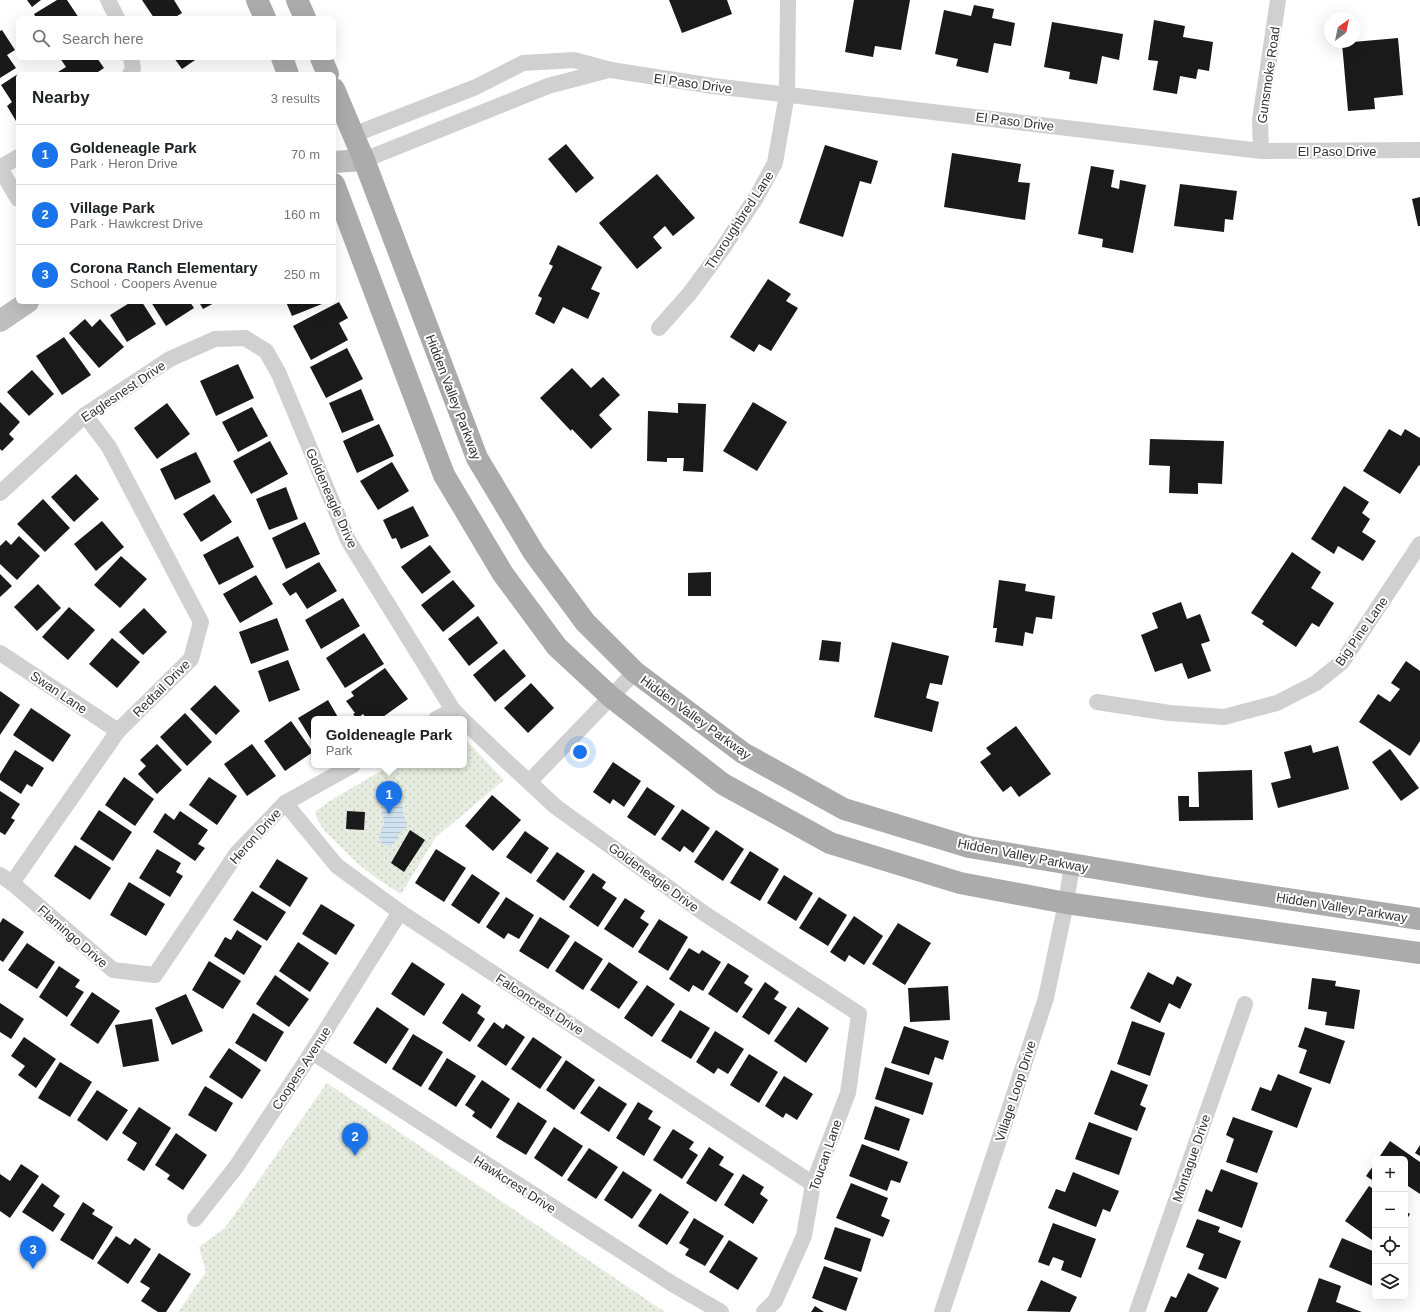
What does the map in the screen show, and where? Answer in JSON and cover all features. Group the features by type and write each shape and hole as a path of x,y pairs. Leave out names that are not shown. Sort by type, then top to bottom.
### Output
{"main road":[{"path":"257,0 264,16"},
{"path":"297,0 304,16"},
{"path":"283,60 287,72"},
{"path":"322,60 327,72"},
{"name":"Hidden Valley Parkway","path":"336,94 364,160 477,458 534,553 585,622 634,672 743,753 844,809 969,847 1072,865 1420,919"},
{"path":"336,152 353,135"},
{"path":"336,162 364,160"},
{"path":"336,189 444,475 503,574 557,646 610,697 723,784 830,843 960,883 1066,903 1420,953"},
{"path":"0,320 25,304"}],"street":[{"path":"108,0 116,16"},
{"name":"Thoroughbred Lane","path":"659,328 690,293 723,248 757,196 775,163 787,94 788,0"},
{"name":"Gunsmoke Road","path":"1261,151 1260,120 1278,0"},
{"name":"El Paso Drive","path":"353,135 476,87 523,64 574,60 611,70 712,86 1261,151 1420,150"},
{"name":"El Paso Drive","path":"364,160 548,86 611,70"},
{"path":"16,158 0,168 16,196"},
{"name":"Eaglesnest Drive","path":"0,493 85,415 170,359 215,339 244,338"},
{"name":"Goldeneagle Drive","path":"244,338 266,351 279,374 348,540 460,716"},
{"name":"Redtail Drive","path":"6,879 118,731 191,659 201,622 109,447 85,415"},
{"name":"Big Pine Lane","path":"1097,702 1170,713 1224,717 1277,703 1316,683 1342,662 1420,544"},
{"name":"Swan Lane","path":"0,653 118,731"},
{"path":"529,782 634,672"},
{"name":"Goldeneagle Drive","path":"467,723 556,807 705,914 859,1014"},
{"name":"Heron Drive","path":"155,975 237,853 285,803 348,768"},
{"name":"Falconcrest Drive","path":"285,803 337,866 400,912 813,1184"},
{"name":"Village Loop Drive","path":"942,1312 1046,998 1066,903 1072,865"},
{"name":"Flamingo Drive","path":"6,879 112,970 155,975"},
{"name":"Coopers Avenue","path":"195,1219 236,1167 312,1052 400,912"},
{"name":"Montague Drive","path":"1137,1312 1245,1004"},
{"name":"Toucan Lane","path":"764,1312 775,1301 804,1236 813,1184 848,1093 859,1014"},
{"name":"Hawkcrest Drive","path":"312,1052 658,1275 721,1312"}],"shaded area":[{"path":"467,741 504,780 436,837 401,894 376,878 356,862 325,831 318,821 315,812 328,802 386,768 467,768"},
{"path":"327,1083 665,1312 178,1312 206,1272 199,1247 225,1228"}],"water":[{"path":"390,797 398,799 402,803 404,816 408,826 400,833 392,845 386,846 381,843 379,838 384,823 381,807 385,799"}],"building":[{"path":"27,0 41,0 32,7"},
{"path":"57,0 67,0 78,16 35,16 34,14"},
{"path":"142,0 174,0 182,13 177,16 153,16"},
{"path":"669,0 727,0 732,14 682,33"},
{"path":"854,0 910,0 901,50 875,46 873,57 845,52"},
{"path":"974,5 994,9 992,18 1015,23 1011,46 994,43 988,73 956,66 958,59 935,54 944,10 971,16"},
{"path":"1154,20 1185,26 1183,37 1213,42 1209,71 1198,69 1196,79 1180,76 1177,94 1153,90 1158,61 1148,60"},
{"path":"1052,22 1123,34 1119,60 1102,56 1097,84 1069,79 1070,72 1044,67"},
{"path":"2,30 15,50 7,55 16,68 0,78 0,31"},
{"path":"1398,38 1403,95 1374,98 1375,109 1348,111 1342,48 1360,48 1360,41"},
{"path":"61,60 98,60 104,68 98,72 58,72 66,67"},
{"path":"175,60 195,60 182,69"},
{"path":"16,75 16,121 7,106 12,102 1,85"},
{"path":"566,144 594,178 576,193 548,159"},
{"path":"825,145 878,161 871,184 860,181 843,237 799,223"},
{"path":"952,153 1021,164 1018,182 1030,183 1025,220 944,207"},
{"path":"1091,166 1114,170 1111,187 1119,189 1120,180 1146,185 1133,253 1102,247 1103,239 1078,234"},
{"path":"657,174 695,218 673,236 665,226 653,237 662,248 637,269 599,223"},
{"path":"1180,184 1237,191 1233,220 1225,219 1224,232 1174,226"},
{"path":"1420,197 1420,226 1418,226 1412,199"},
{"path":"558,245 602,267 591,289 600,293 588,319 563,307 554,324 535,314 542,298 538,296 553,266 549,264"},
{"path":"768,279 791,294 786,301 798,308 771,351 759,344 754,352 730,337"},
{"path":"339,302 348,318 339,323 348,340 311,360 293,326"},
{"path":"128,304 143,304 156,324 127,342 110,315"},
{"path":"152,304 191,304 194,308 166,326"},
{"path":"200,304 212,304 203,309"},
{"path":"287,304 322,304 292,316"},
{"path":"85,319 92,327 100,319 124,347 99,368 69,333"},
{"path":"64,337 91,375 62,395 36,356"},
{"path":"347,348 363,379 326,398 310,367"},
{"path":"238,364 254,398 216,416 200,381"},
{"path":"572,368 591,388 603,377 620,395 599,415 612,429 591,449 572,429 571,431 540,398"},
{"path":"32,370 54,394 29,416 7,392"},
{"path":"361,389 374,420 342,433 329,403"},
{"path":"0,402 20,422 9,434 14,439 2,451 0,449"},
{"path":"753,402 787,422 757,471 723,451"},
{"path":"167,403 190,434 157,459 134,428"},
{"path":"678,403 706,404 703,472 683,471 684,458 667,458 667,462 647,461 648,411 678,413"},
{"path":"252,407 268,436 238,452 222,422"},
{"path":"379,424 394,456 357,473 343,441"},
{"path":"1389,429 1401,436 1405,429 1420,438 1420,466 1419,465 1400,494 1363,471"},
{"path":"1150,439 1224,441 1222,484 1198,483 1198,494 1169,493 1170,466 1149,465"},
{"path":"270,441 288,474 251,494 233,461"},
{"path":"196,452 211,482 175,500 160,469"},
{"path":"392,462 409,491 378,510 360,481"},
{"path":"76,474 99,499 74,522 51,497"},
{"path":"1344,486 1369,502 1362,513 1370,519 1362,532 1376,541 1363,561 1338,546 1334,554 1311,539"},
{"path":"286,487 298,519 269,530 256,499"},
{"path":"214,494 232,522 201,542 183,514"},
{"path":"43,499 70,528 45,552 17,524"},
{"path":"413,506 429,536 401,549 396,538 392,539 383,520"},
{"path":"102,521 124,547 96,571 74,544"},
{"path":"305,522 320,554 286,569 272,538"},
{"path":"19,536 40,556 17,580 0,564 0,546 6,540 11,545"},
{"path":"238,536 254,567 219,585 203,555"},
{"path":"430,545 451,572 422,594 401,567"},
{"path":"1292,552 1321,572 1311,588 1334,603 1319,627 1312,623 1296,647 1262,624 1264,621 1251,613"},
{"path":"121,556 147,579 120,608 94,585"},
{"path":"319,562 337,591 307,609 296,592 290,596 282,584"},
{"path":"711,572 711,596 688,596 688,573"},
{"path":"0,574 12,586 0,597"},
{"path":"256,575 273,604 240,623 223,594"},
{"path":"453,580 475,606 443,632 421,605"},
{"path":"999,580 1026,584 1025,591 1055,596 1052,619 1036,617 1033,634 1025,632 1023,646 995,642 997,628 993,628"},
{"path":"38,584 61,608 37,631 14,607"},
{"path":"343,598 360,626 321,649 305,620"},
{"path":"1181,602 1187,619 1200,614 1210,641 1201,644 1211,671 1188,679 1182,663 1155,672 1141,635 1158,628 1152,613"},
{"path":"69,607 95,630 68,660 42,637"},
{"path":"144,608 167,632 143,655 119,632"},
{"path":"478,616 498,643 469,666 448,639"},
{"path":"277,618 289,650 251,664 239,632"},
{"path":"364,633 384,664 345,688 326,658"},
{"path":"112,638 140,662 117,688 89,664"},
{"path":"822,640 841,642 839,662 819,660"},
{"path":"892,642 949,656 942,685 930,683 926,698 939,702 932,732 874,717"},
{"path":"504,649 526,676 495,702 473,675"},
{"path":"288,660 300,690 269,702 258,671"},
{"path":"1406,661 1420,671 1420,741 1410,756 1359,722 1378,694 1390,702 1400,689 1391,683"},
{"path":"385,668 408,699 384,716 365,716 363,714 361,716 355,716 353,714 355,713 346,701 354,696 351,692"},
{"path":"531,683 554,708 528,733 504,708"},
{"path":"215,685 240,711 216,735 190,709"},
{"path":"0,691 20,705 0,735"},
{"path":"328,700 337,716 311,716 311,739 298,718"},
{"path":"31,708 71,735 53,762 13,735"},
{"path":"185,713 212,742 187,766 160,737"},
{"path":"291,721 311,749 311,753 285,771 264,741"},
{"path":"1016,726 1051,774 1019,797 1011,786 1003,792 980,762 991,754 986,748"},
{"path":"157,744 182,770 157,794 138,774 146,766 140,760"},
{"path":"252,744 276,776 247,796 224,764"},
{"path":"1311,745 1313,753 1338,746 1349,789 1278,808 1271,783 1291,778 1284,752"},
{"path":"1390,749 1419,788 1401,801 1372,762"},
{"path":"15,750 44,768 32,787 27,784 21,794 0,780 0,774"},
{"path":"613,762 641,781 624,807 613,799 610,804 593,792"},
{"path":"1252,770 1253,820 1179,821 1178,796 1189,796 1189,807 1199,807 1198,772"},
{"path":"124,777 154,799 135,826 105,805"},
{"path":"209,777 237,796 217,825 189,805"},
{"path":"647,787 675,806 655,836 627,817"},
{"path":"0,791 20,804 11,818 15,820 5,835 0,832"},
{"path":"492,795 521,820 493,851 465,826"},
{"path":"682,809 710,828 693,853 684,846 680,852 661,839"},
{"path":"99,810 132,832 113,861 80,839"},
{"path":"180,811 208,830 198,844 205,848 195,861 153,832 165,813 174,820"},
{"path":"347,811 365,812 364,830 346,829"},
{"path":"410,830 425,840 404,872 391,863"},
{"path":"716,830 744,849 723,881 694,862"},
{"path":"525,831 549,848 531,874 506,857"},
{"path":"75,845 111,868 90,900 54,876"},
{"path":"157,849 181,863 176,872 183,876 170,897 139,878"},
{"path":"436,849 466,868 444,902 415,883"},
{"path":"750,851 779,869 760,901 730,883"},
{"path":"557,852 585,871 564,901 536,881"},
{"path":"277,859 308,878 290,907 259,887"},
{"path":"593,873 606,882 602,888 617,898 598,927 569,907"},
{"path":"472,874 500,893 479,924 451,905"},
{"path":"784,875 813,893 796,921 767,903"},
{"path":"129,882 165,904 146,936 110,915"},
{"path":"252,891 286,912 267,941 233,920"},
{"path":"506,897 534,915 519,939 508,933 504,939 486,927"},
{"path":"819,897 847,915 828,946 799,928"},
{"path":"625,898 645,911 640,918 649,924 633,948 604,929"},
{"path":"321,904 355,925 336,955 302,934"},
{"path":"854,916 883,936 864,965 849,955 845,962 830,952"},
{"path":"540,917 570,936 548,969 519,951"},
{"path":"3,918 24,932 3,962 0,960 0,923"},
{"path":"659,919 688,937 668,971 638,952"},
{"path":"898,923 931,943 905,985 872,964"},
{"path":"237,930 262,946 244,975 214,956 225,937 231,940"},
{"path":"575,941 603,959 583,990 555,971"},
{"path":"298,942 329,963 310,992 279,971"},
{"path":"27,943 55,962 37,989 8,970"},
{"path":"689,948 699,954 702,950 721,962 703,991 693,985 689,992 669,979"},
{"path":"209,961 241,981 223,1009 192,990"},
{"path":"412,962 445,984 424,1016 391,994"},
{"path":"609,962 638,982 619,1009 590,990"},
{"path":"728,963 749,976 744,983 753,989 737,1013 708,994"},
{"path":"59,966 80,980 75,987 84,992 67,1017 39,997"},
{"path":"1148,972 1173,985 1177,976 1192,984 1180,1009 1169,1003 1160,1023 1130,1008"},
{"path":"275,975 309,999 289,1027 256,1004"},
{"path":"1312,978 1336,981 1335,986 1360,990 1354,1029 1325,1025 1327,1012 1308,1009"},
{"path":"765,982 779,992 774,999 787,1007 769,1035 742,1017"},
{"path":"647,985 675,1004 652,1037 624,1018"},
{"path":"948,986 950,1020 910,1022 908,988"},
{"path":"92,992 120,1011 98,1044 70,1025"},
{"path":"462,993 481,1006 477,1013 485,1019 470,1042 442,1023"},
{"path":"186,994 203,1031 172,1045 155,1008"},
{"path":"0,1003 24,1019 11,1039 0,1032"},
{"path":"377,1007 409,1029 386,1064 353,1043"},
{"path":"798,1007 829,1028 806,1063 774,1041"},
{"path":"680,1010 710,1028 691,1059 661,1041"},
{"path":"253,1013 284,1032 266,1062 235,1043"},
{"path":"152,1019 159,1061 123,1067 115,1025"},
{"path":"1132,1021 1165,1033 1150,1076 1117,1064"},
{"path":"494,1022 503,1029 506,1024 525,1037 506,1066 477,1046"},
{"path":"904,1026 949,1041 943,1060 935,1057 929,1075 891,1063"},
{"path":"1305,1027 1345,1041 1330,1084 1299,1073 1307,1050 1298,1047"},
{"path":"715,1031 744,1049 728,1074 718,1068 714,1074 696,1062"},
{"path":"413,1034 443,1052 421,1087 392,1069"},
{"path":"24,1037 56,1059 36,1088 18,1075 25,1066 11,1056"},
{"path":"533,1037 562,1057 540,1089 511,1069"},
{"path":"229,1048 261,1070 242,1099 209,1077"},
{"path":"749,1054 778,1072 759,1103 730,1085"},
{"path":"447,1058 476,1076 456,1107 428,1089"},
{"path":"566,1060 595,1080 574,1110 546,1090"},
{"path":"60,1062 92,1082 70,1117 38,1098"},
{"path":"885,1067 933,1083 923,1115 875,1099"},
{"path":"1111,1070 1148,1085 1140,1105 1146,1108 1137,1131 1094,1114"},
{"path":"1278,1074 1312,1088 1297,1128 1251,1110 1260,1087 1271,1091"},
{"path":"784,1076 813,1094 797,1120 786,1113 783,1118 765,1106"},
{"path":"482,1080 510,1099 491,1129 472,1116 475,1112 465,1105"},
{"path":"205,1086 233,1103 216,1132 188,1115"},
{"path":"599,1086 627,1104 609,1132 580,1113"},
{"path":"97,1090 128,1110 107,1141 77,1120"},
{"path":"518,1102 547,1121 526,1155 496,1137"},
{"path":"638,1102 653,1111 648,1119 661,1127 644,1156 616,1138"},
{"path":"875,1106 910,1119 899,1151 864,1139"},
{"path":"139,1107 171,1128 144,1171 127,1160 137,1143 122,1133"},
{"path":"1233,1117 1273,1131 1257,1173 1226,1162 1234,1139 1226,1135"},
{"path":"1089,1122 1132,1138 1119,1175 1075,1159"},
{"path":"554,1127 583,1146 562,1177 534,1158"},
{"path":"673,1129 694,1142 689,1149 698,1155 682,1179 653,1160"},
{"path":"176,1133 207,1155 183,1190 167,1179 170,1175 155,1165"},
{"path":"1390,1141 1420,1162 1420,1194 1408,1186 1408,1156 1380,1156"},
{"path":"862,1144 908,1162 900,1183 891,1180 887,1191 849,1176"},
{"path":"1420,1145 1420,1156 1415,1153"},
{"path":"709,1147 724,1157 719,1165 734,1174 716,1202 686,1183"},
{"path":"589,1148 618,1167 596,1199 567,1180"},
{"path":"21,1164 39,1176 10,1218 0,1211 0,1174 10,1181"},
{"path":"1372,1167 1372,1180 1366,1176"},
{"path":"1221,1169 1258,1183 1242,1228 1198,1211 1206,1189 1212,1192"},
{"path":"623,1171 652,1190 632,1219 604,1200"},
{"path":"1073,1172 1119,1191 1110,1212 1103,1209 1096,1227 1048,1208 1056,1189 1065,1192"},
{"path":"743,1174 764,1187 760,1194 768,1200 753,1224 724,1205"},
{"path":"42,1183 60,1196 53,1206 65,1214 53,1232 22,1212"},
{"path":"851,1183 888,1198 881,1216 890,1220 883,1237 836,1218"},
{"path":"1369,1186 1372,1188 1372,1240 1345,1221"},
{"path":"660,1193 689,1212 667,1245 638,1226"},
{"path":"83,1202 95,1210 92,1214 113,1227 93,1260 60,1240"},
{"path":"694,1218 724,1236 705,1266 685,1255 689,1249 679,1243"},
{"path":"1197,1219 1220,1227 1218,1232 1241,1241 1226,1279 1198,1269 1204,1254 1186,1247"},
{"path":"1053,1223 1096,1239 1081,1278 1061,1270 1064,1261 1053,1257 1049,1266 1038,1262"},
{"path":"835,1227 871,1239 861,1272 824,1259"},
{"path":"116,1236 130,1245 135,1238 151,1249 128,1284 97,1263"},
{"path":"1342,1238 1372,1251 1372,1286 1329,1267"},
{"path":"729,1240 758,1258 738,1290 709,1272"},
{"path":"159,1253 191,1274 166,1312 158,1312 141,1301 150,1288 140,1282"},
{"path":"824,1266 858,1278 846,1311 812,1298"},
{"path":"1188,1273 1219,1288 1207,1312 1164,1312 1171,1296 1176,1298"},
{"path":"1319,1278 1341,1286 1336,1302 1362,1312 1307,1312"},
{"path":"1041,1280 1077,1297 1070,1312 1027,1311"},
{"path":"815,1306 824,1312 811,1312"}],"place":[{"name":"Goldeneagle Park","path":"389,814"},
{"name":"Village Park","path":"355,1156"},
{"name":"Corona Ranch Elementary","path":"33,1269"}]}
